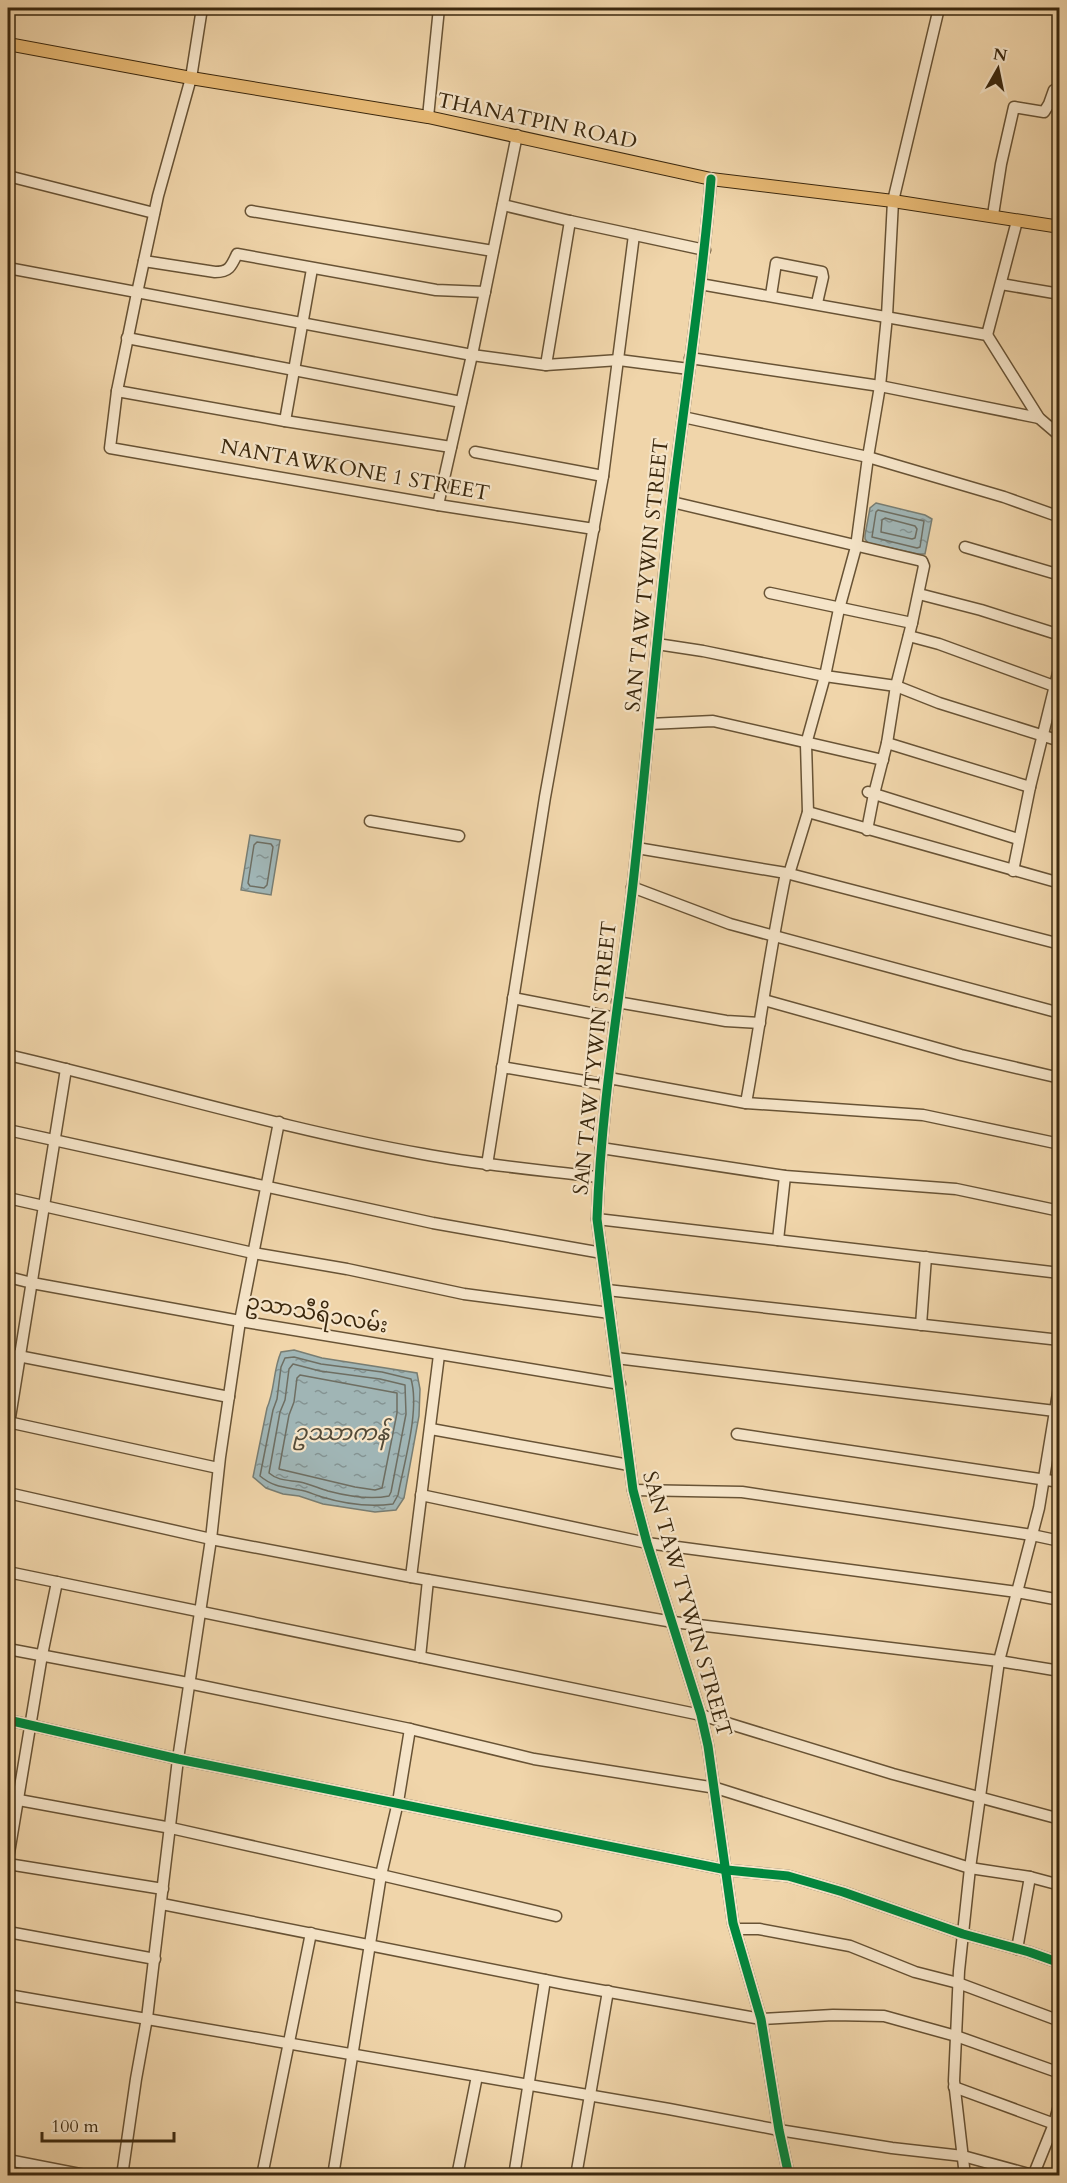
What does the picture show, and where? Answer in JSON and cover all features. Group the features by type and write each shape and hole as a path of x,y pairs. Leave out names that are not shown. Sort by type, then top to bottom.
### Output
{"main road":[{"name":"THANATPIN ROAD","path":"8,44 191,78 428,117 711,180 893,201 1059,227"}],"street":[{"path":"202,8 191,78 154,213 117,391 285,421 451,447"},
{"path":"428,117 439,8"},
{"path":"746,1103 773,934 788,873 808,812 806,744 856,547 880,386 887,316 893,201 939,8"},
{"path":"993,216 1014,106 1044,112 1054,90"},
{"path":"438,505 472,355 517,135"},
{"path":"8,176 154,213"},
{"name":"SAN TAW TYWIN STREET","path":"711,180 705,250 672,502 637,848 608,1081 598,1177 597,1219 633,1490 647,1543 701,1715 716,1788 735,1929 761,2019 779,2130 789,2175"},
{"path":"502,205 705,250"},
{"path":"251,211 493,251"},
{"path":"987,335 1017,220"},
{"path":"546,365 570,221"},
{"path":"487,1165 545,797 603,476 634,235"},
{"path":"144,261 225,272 231,267 237,254 435,290 485,292"},
{"path":"771,295 776,264 822,272 817,303"},
{"path":"8,268 472,355 546,365 619,360 690,364 880,386 1039,418"},
{"path":"285,421 312,268"},
{"path":"700,284 987,335 1039,418 1059,436"},
{"path":"1001,284 1059,294"},
{"path":"127,338 461,402"},
{"name":"NANTAWKONE 1 STREET","path":"117,391 110,448 594,530"},
{"path":"683,417 868,457 1004,497 1059,517"},
{"path":"475,452 603,476"},
{"path":"672,502 922,561 924,566 919,594 896,686 888,743 871,793 867,830"},
{"path":"965,547 1059,575"},
{"path":"770,593 912,623"},
{"path":"919,594 981,609 1059,635"},
{"path":"909,636 939,644 1054,686"},
{"path":"657,644 825,676 896,686 939,703 1059,741"},
{"path":"1013,871 1018,839 1059,665"},
{"path":"649,724 713,721 883,760"},
{"path":"888,743 1030,787"},
{"path":"871,793 1018,839"},
{"path":"808,812 1059,883"},
{"path":"370,821 459,836"},
{"path":"637,848 788,873 1059,944"},
{"path":"632,887 730,924 1059,1013"},
{"path":"513,998 616,1018"},
{"path":"764,1000 961,1055 1059,1078"},
{"path":"618,1002 726,1021 760,1023"},
{"path":"8,1055 279,1122 420,1154 487,1165 598,1177"},
{"path":"502,1068 608,1081 746,1103 923,1115 1059,1144"},
{"path":"66,1069 8,1425 218,1468"},
{"path":"122,2175 147,2018 178,1759 211,1539 218,1468 240,1321 264,1186 279,1122"},
{"path":"8,1130 54,1142 434,1223 602,1253"},
{"path":"601,1148 786,1176 956,1189 1059,1211"},
{"path":"778,1240 786,1176"},
{"path":"8,1198 253,1253 347,1269 464,1294 610,1313"},
{"path":"597,1219 1059,1273"},
{"path":"921,1325 926,1257"},
{"name":"ဥသာသီရိ၁လမ်း","path":"8,1277 240,1321 620,1384"},
{"path":"607,1290 1059,1341"},
{"path":"8,1353 229,1397"},
{"path":"411,1577 439,1355"},
{"path":"616,1358 1055,1412"},
{"path":"965,2175 954,2088 958,1983 970,1868 999,1661 1039,1508 1059,1381"},
{"path":"431,1429 629,1465"},
{"path":"736,1434 1059,1482"},
{"path":"633,1490 742,1492 1032,1535 1059,1541"},
{"path":"8,1493 211,1539 411,1577 673,1622 999,1661 1059,1671"},
{"path":"421,1495 647,1543 1017,1592 1059,1600"},
{"path":"8,1572 701,1715 893,1774 1059,1819"},
{"path":"420,1657 428,1580"},
{"path":"8,1859 12,1799 30,1725 57,1582"},
{"path":"8,1649 410,1729 534,1759 716,1788 970,1868 1030,1877 1059,1885"},
{"path":"8,1720 178,1759 727,1870 788,1876 1059,1963"},
{"path":"333,2175 381,1875 398,1802 410,1729"},
{"path":"12,1799 171,1828 555,1916"},
{"path":"8,1864 163,1889"},
{"path":"1017,1948 1030,1877"},
{"path":"162,1904 545,1980 761,2019 833,2015 884,2016 956,2036 1059,2073"},
{"path":"735,1929 759,1929 850,1946 915,1972 958,1983 1059,2021"},
{"path":"8,1932 155,1959"},
{"path":"262,2175 311,1933"},
{"path":"514,2175 545,1980"},
{"path":"576,2175 608,1991"},
{"path":"8,1995 779,2130 892,2148 963,2156 1034,2175 1057,2125 1059,2102"},
{"path":"457,2175 477,2076"},
{"path":"954,2088 1057,2125"},
{"path":"8,2160 90,2175"}],"water":[{"path":"876,503 925,515 932,519 925,554 868,543 865,535 870,508"},
{"path":"250,835 280,840 271,895 241,890"},
{"name":"ဥဿာကန်","path":"294,1350 322,1358 417,1373 420,1389 419,1416 404,1498 396,1510 375,1512 323,1504 266,1488 253,1477 278,1359 281,1352"}],"cycle path":[{"path":"711,179 667,551 633,884 602,1135 597,1219 633,1490 647,1543 701,1715 708,1746 733,1923 761,2019 789,2176"},
{"path":"8,1720 178,1759 727,1870 788,1876 843,1892 963,1934 1060,1963"}]}
